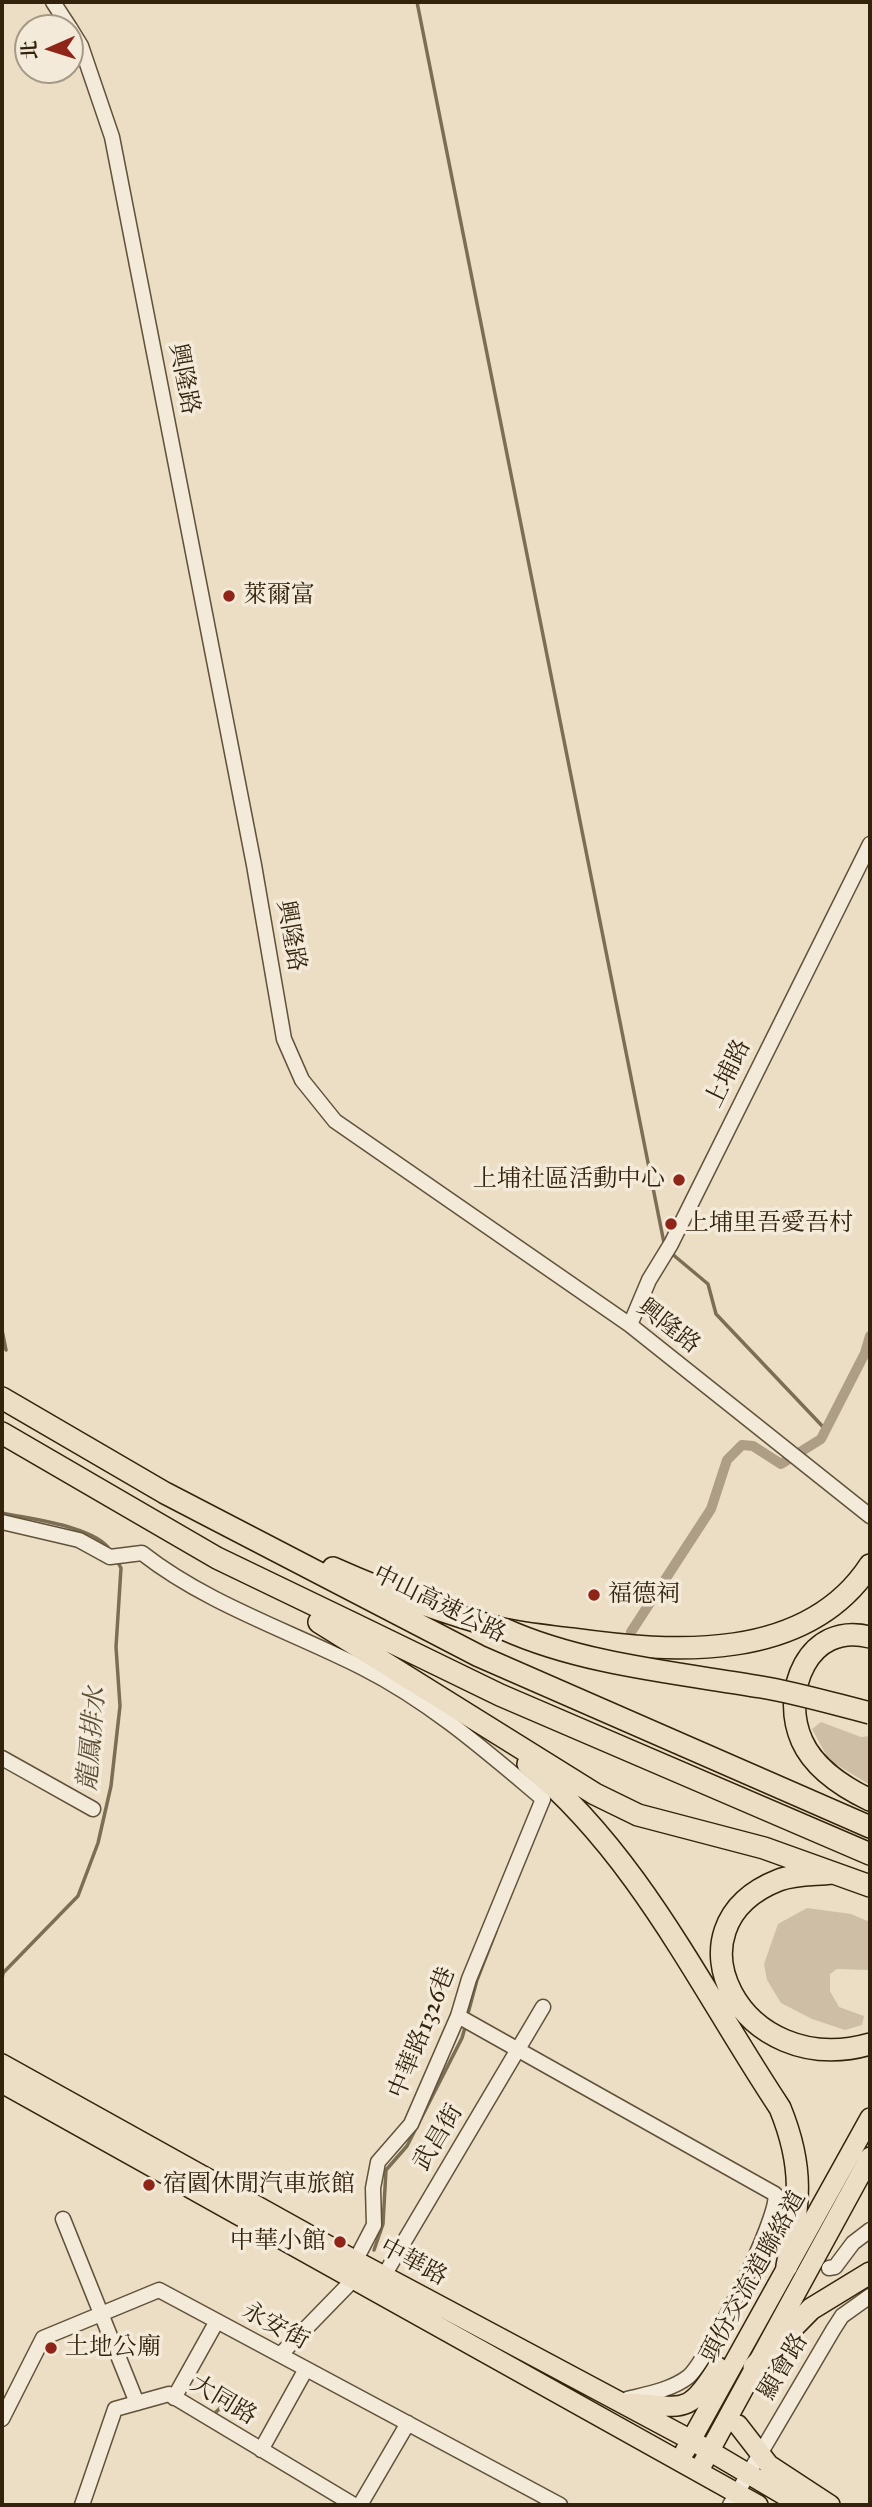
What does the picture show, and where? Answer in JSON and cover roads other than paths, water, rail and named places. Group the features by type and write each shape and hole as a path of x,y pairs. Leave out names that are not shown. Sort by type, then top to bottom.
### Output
{"highway":[{"name":"中山高速公路","path":"2,1398 84,1448 479,1656 870,1827"},
{"path":"2,1433 217,1558 500,1695 870,1854"},
{"path":"246,1535 266,1537 396,1593 505,1629 528,1640 598,1657 764,1687 870,1713"},
{"path":"217,1558 271,1596 346,1637 595,1794 638,1815 764,1848 870,1886"},
{"path":"505,1629 605,1643 668,1648 754,1641 779,1634 807,1621 843,1595 870,1565"},
{"path":"870,1637 840,1637 819,1647 797,1676 794,1707 802,1742 811,1755 837,1780 870,1800"},
{"path":"438,1695 547,1780 615,1854 681,1948 780,2108 792,2137 800,2202 787,2266"},
{"path":"834,1873 781,1879 741,1906 729,1924 722,1964 737,2004 771,2035 815,2051 870,2044"},
{"path":"754,2367 835,2284 870,2261"},
{"path":"811,2309 870,2273"}],"main road":[{"name":"中華路","path":"2,2064 352,2272"},
{"name":"中華路","path":"2,2083 352,2272 379,2283 691,2440 801,2505"},
{"name":"頭份交流道聯絡道","path":"680,2460 870,2118"},
{"name":"頭份交流道聯絡道","path":"699,2470 870,2157"},
{"path":"619,2402 667,2408 686,2404 701,2394 776,2273 787,2266"},
{"name":"中華路","path":"379,2283 699,2470 734,2499 758,2505"},
{"path":"747,2472 741,2454 738,2426 740,2407 754,2367"},
{"path":"738,2426 764,2459 830,2505"}],"street":[{"name":"興隆路","path":"84,54 113,137 289,1053 302,1080 335,1121 630,1325 870,1516"},
{"name":"上埔路","path":"630,1325 649,1280 667,1250 870,844"},
{"name":"中華路1326巷","path":"2,1522 79,1540 110,1557 142,1553 161,1568 286,1634 394,1685 452,1722 543,1799 469,1979 461,2017 411,2124 378,2162 373,2188 374,2225 352,2272 280,2355"},
{"path":"2,1758 93,1810"},
{"name":"武昌街","path":"379,2283 543,2007"},
{"path":"461,2017 775,2194 776,2204 765,2238 704,2356 689,2376 672,2387 619,2402"},
{"path":"63,2219 103,2312 137,2403"},
{"path":"829,2268 835,2267 853,2243 870,2230"},
{"name":"永安街","path":"2,2418 43,2337 159,2290 561,2505"},
{"name":"顯會路","path":"734,2499 747,2472 764,2459 842,2316 870,2295"},
{"path":"174,2398 218,2322"},
{"path":"261,2450 306,2369"},
{"name":"大同路","path":"82,2505 115,2409 169,2394 354,2505"},
{"path":"360,2505 408,2423"}],"waterway":[{"path":"417,2 665,1248"},
{"path":"671,1253 708,1284 716,1314 826,1430"},
{"path":"2,1330 6,1350"},
{"path":"631,1632 711,1509 727,1460 742,1445 753,1446 781,1464 821,1439 865,1353 870,1336"},
{"name":"龍鳳排水","path":"2,1513 76,1529 91,1535 110,1550"},
{"name":"龍鳳排水","path":"2,1979 3,1973 78,1896 98,1843 111,1786 120,1706 116,1647 121,1568 116,1559"},
{"path":"467,2017 477,1980 496,1931"},
{"path":"374,2250 383,2224 386,2170 407,2146 462,2038 466,2024"},
{"path":"216,2412 232,2397"}],"tunnel":[{"path":"765,2238 796,2253"}],"place":[{"name":"萊爾富","path":"229,596"},
{"name":"上埔社區活動中心","path":"679,1180"},
{"name":"上埔里吾愛吾村","path":"671,1224"},
{"name":"福德祠","path":"594,1595"},
{"name":"宿園休閒汽車旅館","path":"149,2185"},
{"name":"中華小館","path":"340,2242"},
{"name":"土地公廟","path":"51,2348"}]}
